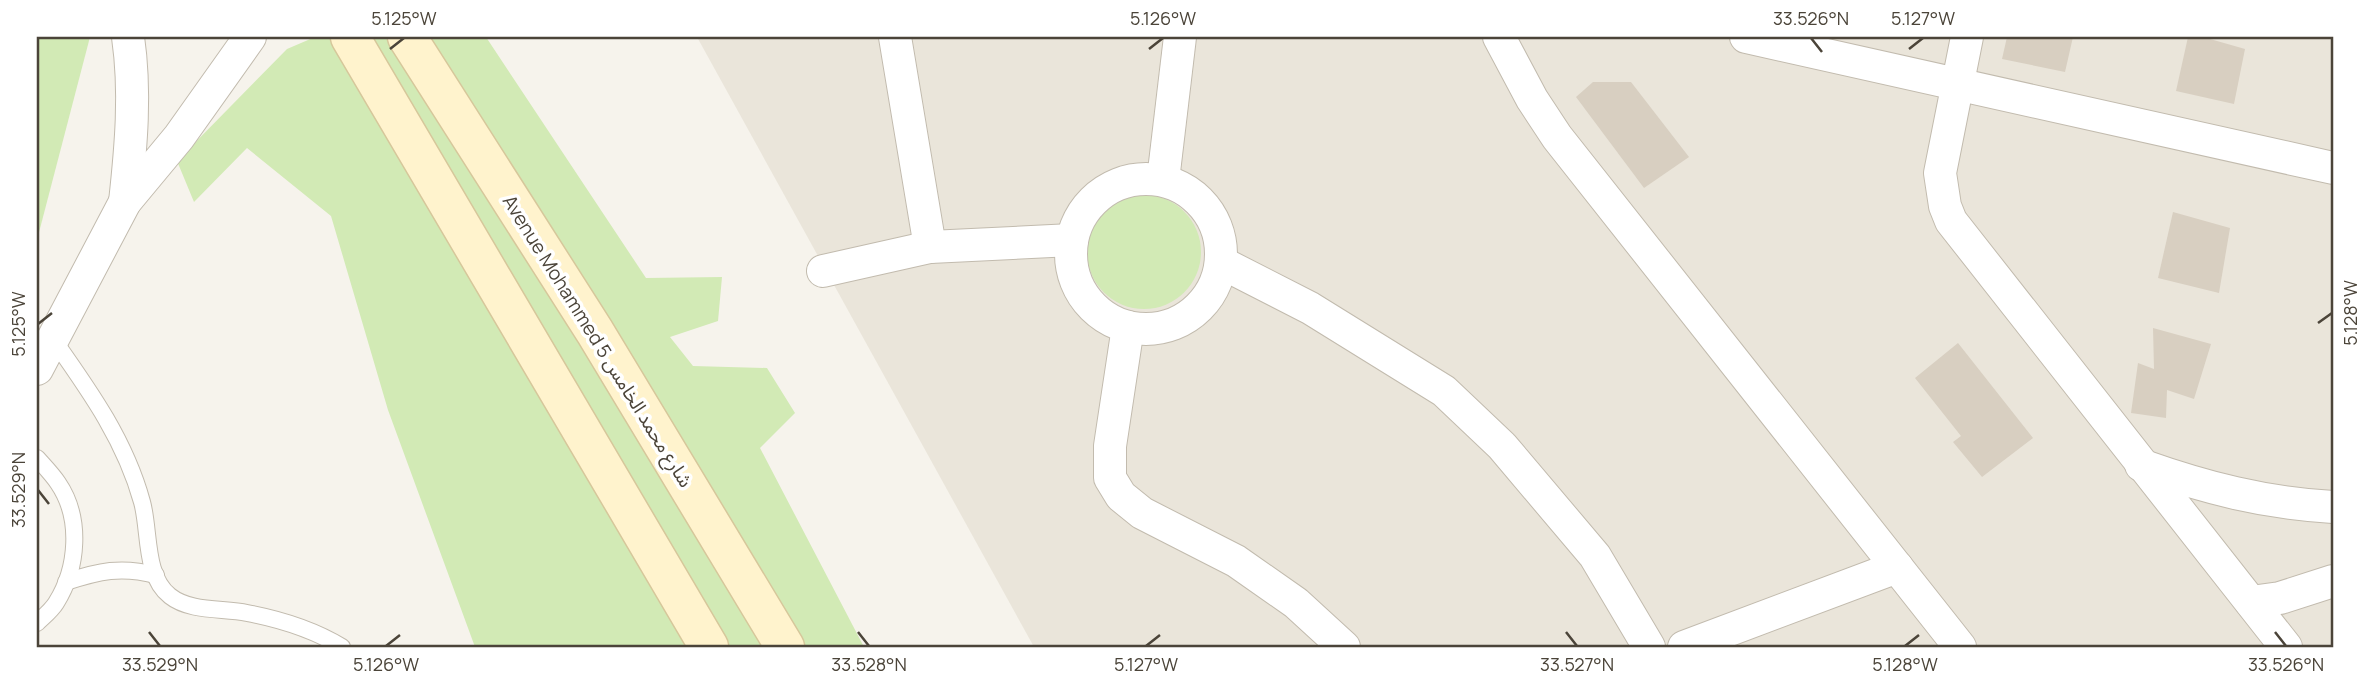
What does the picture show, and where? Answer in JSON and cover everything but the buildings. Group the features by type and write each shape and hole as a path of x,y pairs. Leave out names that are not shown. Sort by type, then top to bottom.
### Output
{"main road":[{"path":"350,37 709,647"},
{"name":"Avenue Mohammed 5 شارع محمد الخامس","path":"407,37 595,332 785,647"}],"street":[{"path":"125,202 132,133 133,68 128,37"},
{"path":"37,369 125,202 179,137 250,37"},
{"path":"895,37 930,247"},
{"path":"1163,180 1180,37"},
{"path":"1499,37 1532,99 1557,136 1960,647"},
{"path":"1746,37 2333,168"},
{"path":"1967,37 1940,173 1945,206 1951,221 2286,647"},
{"path":"1139,178 1163,180 1183,188 1201,201 1208,210 1221,241 1222,263 1214,287 1199,308 1178,322 1154,329 1128,327 1108,318 1090,303 1078,285 1071,263 1072,240 1080,217 1095,198 1115,185 1139,178"},
{"path":"823,271 930,247 1072,240"},
{"path":"1222,263 1310,308 1444,391 1502,446 1595,556 1649,647"},
{"path":"1128,327 1110,446 1110,478 1121,496 1142,513 1236,561 1296,603 1344,647"},
{"path":"2141,465 2218,491 2256,499 2333,507"},
{"path":"1684,647 1897,568"},
{"path":"2251,603 2280,598 2333,581"},
{"path":"1929,608 1937,647"}],"lane":[{"path":"53,339 89,389 114,431 135,476 146,517 148,552 167,595 183,605 246,612 275,619 327,638 342,647"},
{"path":"37,458 59,485 73,518 75,548 66,582 55,604 37,623"},
{"path":"66,582 93,573 118,569 156,575"}],"shaded area":[{"path":"697,37 2333,37 2333,647 1034,647"}],"green space":[{"path":"37,37 90,37 37,240"},
{"path":"315,37 486,37 646,278 722,277 718,321 670,337 693,366 767,368 795,413 760,448 864,647 475,647 388,410 331,216 247,148 194,202 177,161 287,49"},
{"path":"1144,195 1166,199 1184,212 1197,230 1201,252 1197,274 1184,292 1166,305 1144,309 1122,305 1104,292 1091,274 1087,252 1091,230 1104,212 1122,199"}]}
